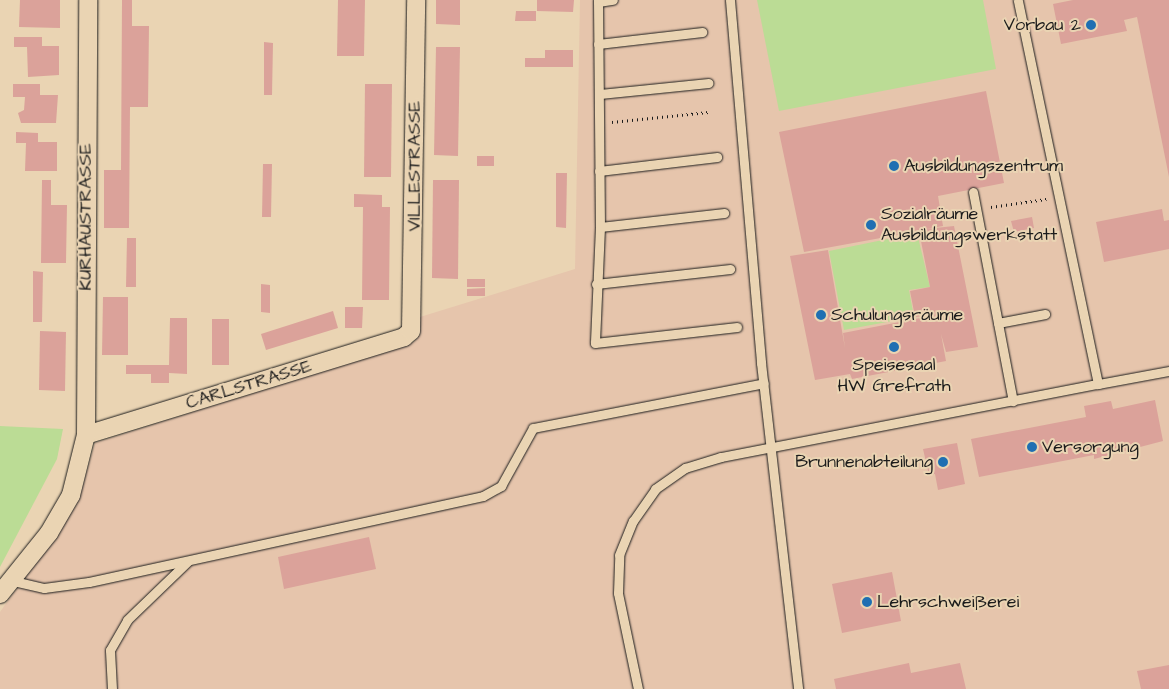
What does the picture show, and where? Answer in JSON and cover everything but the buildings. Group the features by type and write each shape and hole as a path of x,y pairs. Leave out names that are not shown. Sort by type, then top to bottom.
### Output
{"street":[{"name":"KURHAUSTRASSE","path":"4,587 49,533 71,495 86,435 88,0"},
{"name":"VILLESTRASSE","path":"411,331 416,0"},
{"name":"CARLSTRASSE","path":"86,435 411,331"}],"lane":[{"path":"613,0 598,1 600,227 594,342 737,327"},
{"path":"730,0 764,383 773,447 798,689"},
{"path":"1018,0 1098,384"},
{"path":"598,44 702,32"},
{"path":"600,94 708,83"},
{"path":"599,171 717,157"},
{"path":"973,192 1012,401"},
{"path":"600,227 724,213"},
{"path":"596,284 730,269"},
{"path":"998,323 1045,314"},
{"path":"638,689 618,593 619,554 633,520 655,489 685,468 773,447 1169,371"},
{"path":"4,587 44,588 188,561 484,496 501,486 533,428 764,383"},
{"path":"112,689 110,650 127,620 188,561"}],"path":[{"path":"599,124 708,112"},
{"path":"976,210 1059,196"}],"shaded area":[{"path":"580,0 1169,0 1169,689 0,689 0,612 77,504 95,443 414,342 420,335 420,317 575,269"}],"green space":[{"path":"757,0 983,0 996,69 779,111"},
{"path":"917,233 930,287 909,290 914,317 844,330 829,251"},
{"path":"0,426 63,429 57,459 0,567"}],"place":[{"name":"Vorbau 2","path":"1091,25"},
{"name":"Ausbildungszentrum","path":"894,166"},
{"name":"Sozialräume Ausbildungswerkstatt","path":"871,225"},
{"name":"Schulungsräume","path":"821,315"},
{"name":"Speisesaal HW Grefrath","path":"894,347"},
{"name":"Versorgung","path":"1032,447"},
{"name":"Brunnenabteilung","path":"943,462"},
{"name":"Lehrschweißerei","path":"867,602"}]}
